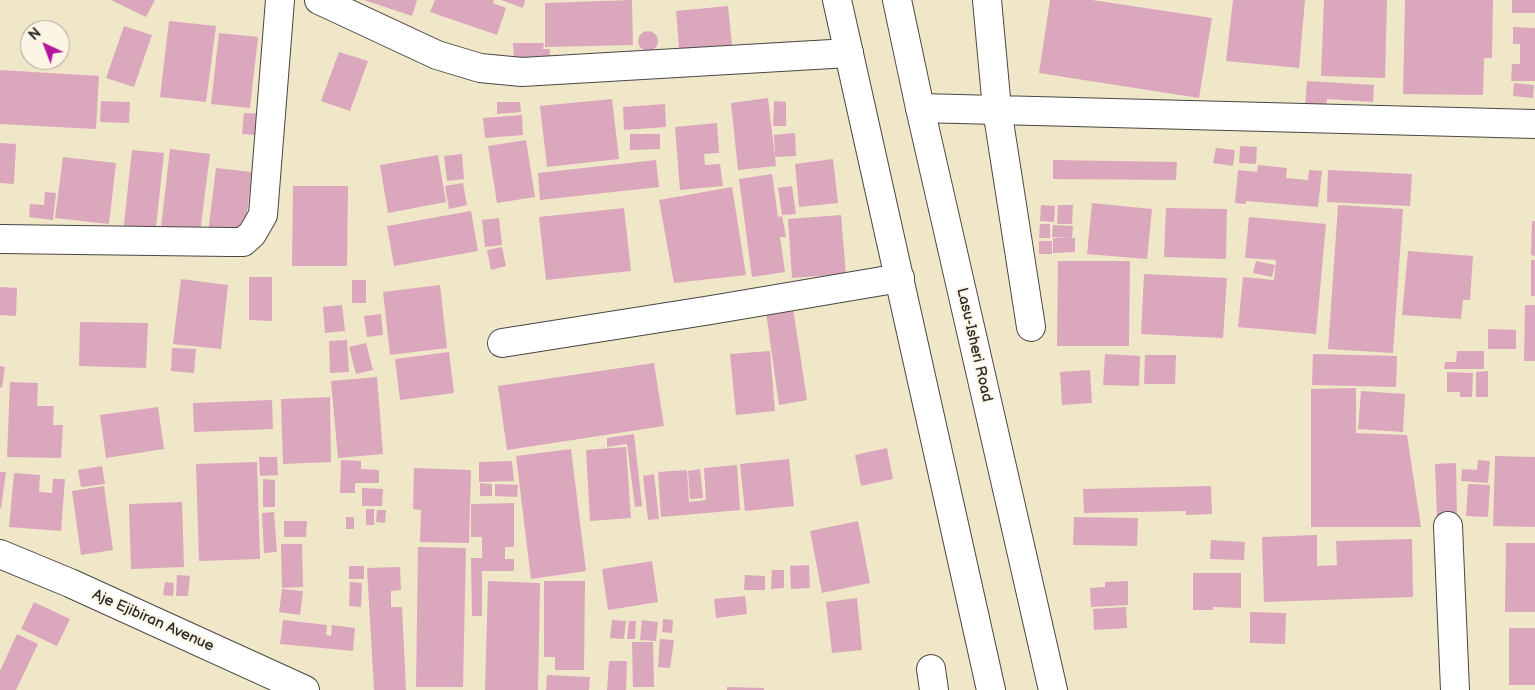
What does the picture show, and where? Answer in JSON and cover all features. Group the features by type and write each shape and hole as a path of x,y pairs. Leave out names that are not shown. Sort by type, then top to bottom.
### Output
{"street":[{"path":"0,239 243,242 252,234 263,215 280,0"},
{"path":"319,0 437,55 480,68 522,72 849,53"},
{"path":"837,0 990,690"},
{"name":"Lasu-Isheri Road","path":"898,0 920,108 1053,690"},
{"path":"987,0 997,110 1031,327"},
{"path":"920,108 1535,124"},
{"path":"502,343 900,278"},
{"path":"1448,526 1455,690"},
{"name":"Aje Ejibiran Avenue","path":"0,554 70,583 305,690"}],"building":[{"path":"111,0 155,0 146,17"},
{"path":"364,0 417,0 412,16"},
{"path":"435,0 494,0 493,3 506,8 497,35 430,12"},
{"path":"501,0 525,0 523,8"},
{"path":"632,0 633,45 545,47 545,3"},
{"path":"1050,0 1092,0 1212,18 1199,98 1039,73"},
{"path":"1233,0 1305,0 1299,68 1226,61"},
{"path":"1324,0 1387,0 1385,78 1321,76"},
{"path":"1405,0 1493,0 1492,58 1484,58 1483,95 1403,94"},
{"path":"1512,0 1535,0 1535,13 1512,13"},
{"path":"728,6 733,55 680,59 676,11"},
{"path":"169,21 216,26 206,102 160,97"},
{"path":"124,26 152,35 134,87 106,78"},
{"path":"1513,27 1535,28 1535,81 1511,81 1512,64 1520,64 1520,44 1513,44"},
{"path":"644,31 652,31 658,37 658,45 652,51 644,51 638,45 638,37"},
{"path":"219,33 258,37 250,108 211,104"},
{"path":"513,43 544,43 543,49 550,49 550,59 514,60"},
{"path":"339,52 368,61 350,111 321,101"},
{"path":"0,70 99,76 96,129 0,124"},
{"path":"1307,81 1374,85 1373,102 1327,99 1326,108 1305,107"},
{"path":"1514,83 1534,85 1533,98 1513,96"},
{"path":"768,98 776,166 738,170 731,103"},
{"path":"612,99 619,159 547,167 540,106"},
{"path":"101,101 130,102 129,123 100,122"},
{"path":"774,101 786,102 786,126 773,126"},
{"path":"497,102 520,102 521,112 497,114"},
{"path":"665,104 666,127 624,130 623,107"},
{"path":"244,113 268,114 267,136 242,134"},
{"path":"522,115 523,135 485,138 483,118"},
{"path":"717,123 719,153 704,154 705,165 720,164 723,186 680,190 675,127"},
{"path":"795,133 796,156 775,157 774,135"},
{"path":"630,134 660,134 660,149 630,150"},
{"path":"526,140 535,197 497,203 488,146"},
{"path":"0,143 16,144 14,184 0,183"},
{"path":"1240,146 1257,147 1256,164 1239,163"},
{"path":"1216,148 1235,150 1233,166 1213,163"},
{"path":"170,149 210,154 199,241 160,236"},
{"path":"132,150 164,153 155,237 123,233"},
{"path":"462,154 464,179 447,181 444,156"},
{"path":"438,155 446,202 388,213 380,165"},
{"path":"63,157 116,163 109,224 55,218"},
{"path":"833,159 838,203 799,207 795,164"},
{"path":"656,160 659,187 540,200 538,173"},
{"path":"1053,160 1177,162 1176,180 1053,179"},
{"path":"1258,165 1287,168 1286,178 1308,180 1309,170 1322,171 1318,207 1246,201 1246,204 1235,203 1238,170 1257,172"},
{"path":"216,168 252,172 244,237 208,233"},
{"path":"1328,170 1412,174 1410,206 1327,202"},
{"path":"772,174 778,217 782,216 786,237 780,237 785,272 752,277 739,179"},
{"path":"463,183 467,205 449,209 445,186"},
{"path":"293,186 348,186 347,266 292,266"},
{"path":"792,186 796,214 782,215 778,188"},
{"path":"732,187 746,275 674,283 659,200"},
{"path":"45,192 56,193 53,220 29,217 30,204 44,205"},
{"path":"1092,203 1152,209 1147,259 1087,254"},
{"path":"1041,205 1055,206 1054,222 1040,221"},
{"path":"1058,205 1073,205 1072,224 1057,224"},
{"path":"1338,205 1403,209 1393,353 1328,349"},
{"path":"624,208 631,271 546,280 539,217"},
{"path":"1166,208 1227,209 1226,259 1164,257"},
{"path":"471,211 478,251 394,266 387,226"},
{"path":"841,215 846,274 792,278 788,219"},
{"path":"1249,217 1326,224 1316,334 1238,327 1243,277 1274,280 1276,260 1245,258"},
{"path":"499,218 502,245 485,247 482,220"},
{"path":"1532,221 1535,221 1535,256 1531,255"},
{"path":"1040,224 1050,224 1050,238 1039,238"},
{"path":"1053,225 1073,226 1072,238 1052,237"},
{"path":"1053,238 1075,238 1075,252 1053,253"},
{"path":"1039,241 1052,241 1052,254 1039,254"},
{"path":"502,247 506,266 491,270 487,250"},
{"path":"1408,251 1473,256 1470,300 1463,300 1461,319 1402,315"},
{"path":"1531,260 1535,260 1535,296 1531,296"},
{"path":"1058,261 1130,261 1129,346 1057,346"},
{"path":"1256,261 1275,265 1272,277 1253,273"},
{"path":"1144,274 1227,278 1223,338 1141,334"},
{"path":"249,277 272,277 272,321 249,320"},
{"path":"181,279 228,285 221,349 173,344"},
{"path":"352,280 366,280 366,303 352,303"},
{"path":"440,285 447,348 390,355 383,292"},
{"path":"0,287 17,288 16,316 0,315"},
{"path":"342,305 345,331 325,333 323,307"},
{"path":"1525,305 1535,305 1535,361 1524,361"},
{"path":"793,308 807,400 779,405 766,312"},
{"path":"381,314 383,335 367,337 364,316"},
{"path":"80,322 148,323 146,368 79,366"},
{"path":"1488,329 1516,330 1516,349 1488,349"},
{"path":"347,340 349,372 330,373 329,341"},
{"path":"366,343 373,370 356,374 349,347"},
{"path":"172,348 196,349 194,373 171,371"},
{"path":"770,351 775,411 736,415 730,354"},
{"path":"1457,351 1484,351 1484,369 1444,369 1445,362 1456,362"},
{"path":"449,352 454,393 400,400 395,359"},
{"path":"1105,354 1140,356 1139,386 1103,385"},
{"path":"1313,354 1397,356 1396,387 1312,385"},
{"path":"1145,355 1176,355 1175,384 1144,384"},
{"path":"654,363 664,426 507,450 498,386"},
{"path":"0,366 5,367 2,388 0,387"},
{"path":"1090,370 1092,403 1062,405 1060,372"},
{"path":"1488,371 1488,397 1476,397 1476,372"},
{"path":"1447,372 1473,373 1472,397 1460,397 1460,392 1447,392"},
{"path":"377,377 383,454 338,458 331,381"},
{"path":"10,382 38,383 37,406 54,406 53,425 63,425 61,458 7,457"},
{"path":"1356,388 1356,433 1407,435 1421,527 1311,527 1311,389"},
{"path":"1361,391 1405,394 1403,432 1358,429"},
{"path":"330,397 331,462 283,464 281,399"},
{"path":"272,400 273,429 194,432 193,403"},
{"path":"158,407 164,449 106,458 100,415"},
{"path":"634,434 642,506 635,507 627,444 607,447 607,438"},
{"path":"626,447 631,518 590,521 586,450"},
{"path":"887,448 893,479 861,486 855,455"},
{"path":"571,449 586,571 531,579 516,456"},
{"path":"1495,456 1535,457 1535,527 1493,526"},
{"path":"259,457 277,457 278,475 260,476"},
{"path":"789,459 794,506 745,511 740,464"},
{"path":"341,460 361,461 361,469 379,470 379,483 355,483 355,493 340,493"},
{"path":"1478,460 1490,461 1488,483 1461,481 1462,469 1477,470"},
{"path":"512,461 514,481 479,482 479,462"},
{"path":"257,462 260,559 199,561 196,464"},
{"path":"1456,463 1457,518 1437,519 1435,464"},
{"path":"737,465 740,510 661,517 658,472 687,470 689,502 706,500 704,468"},
{"path":"102,466 105,484 81,487 78,470"},
{"path":"414,468 471,470 469,543 420,542 421,510 413,509"},
{"path":"700,469 703,498 690,499 688,471"},
{"path":"0,472 6,472 1,508 0,508"},
{"path":"14,473 40,475 39,492 52,493 53,479 65,479 61,531 9,527"},
{"path":"654,474 659,519 648,520 643,476"},
{"path":"263,479 275,480 275,507 263,507"},
{"path":"480,483 492,484 492,496 480,496"},
{"path":"495,484 518,485 517,497 495,496"},
{"path":"1468,484 1490,485 1488,517 1466,516"},
{"path":"104,486 113,550 81,555 72,491"},
{"path":"1211,486 1212,514 1186,515 1186,511 1084,513 1083,489"},
{"path":"362,488 383,489 382,506 362,506"},
{"path":"182,502 184,567 131,569 129,504"},
{"path":"514,503 514,547 505,547 505,559 514,559 514,571 482,571 482,616 472,616 471,558 482,558 482,537 471,537 471,504"},
{"path":"366,509 374,509 374,525 366,525"},
{"path":"377,510 386,510 385,523 376,522"},
{"path":"274,512 277,552 264,553 262,513"},
{"path":"346,517 354,517 354,529 346,529"},
{"path":"1074,517 1138,518 1137,546 1073,545"},
{"path":"284,521 307,521 306,537 284,537"},
{"path":"858,521 870,583 822,593 810,531"},
{"path":"1317,535 1317,566 1337,565 1336,541 1412,539 1413,597 1264,602 1262,537"},
{"path":"1211,540 1245,542 1244,560 1210,559"},
{"path":"1506,543 1535,543 1535,612 1505,612"},
{"path":"281,544 302,544 303,587 282,588"},
{"path":"418,547 466,548 463,687 416,687"},
{"path":"652,561 658,602 608,610 602,569"},
{"path":"809,565 810,588 791,589 790,566"},
{"path":"349,566 364,566 364,579 349,579"},
{"path":"400,567 401,590 391,591 391,607 402,607 406,690 374,690 367,568"},
{"path":"772,570 784,570 784,588 771,589"},
{"path":"1193,573 1241,573 1241,608 1213,607 1213,610 1193,610"},
{"path":"177,575 190,576 188,596 176,596"},
{"path":"745,575 765,576 765,590 744,590"},
{"path":"488,581 540,583 538,690 485,690"},
{"path":"544,581 585,581 584,670 555,670 555,657 544,657"},
{"path":"1128,581 1128,605 1091,607 1090,588 1105,587 1105,582"},
{"path":"165,582 174,583 173,596 163,595"},
{"path":"350,582 362,583 361,607 349,606"},
{"path":"282,589 303,591 300,615 279,612"},
{"path":"745,596 747,614 716,618 714,599"},
{"path":"857,598 862,650 832,653 826,602"},
{"path":"34,602 70,619 57,646 21,629"},
{"path":"1126,607 1127,628 1094,630 1093,609"},
{"path":"1250,612 1286,613 1285,644 1250,643"},
{"path":"663,619 673,620 672,633 662,632"},
{"path":"283,620 327,625 326,635 331,636 332,625 355,628 353,651 280,644"},
{"path":"612,620 626,621 624,639 610,638"},
{"path":"642,620 658,622 656,641 640,640"},
{"path":"629,621 636,621 635,639 627,639"},
{"path":"1509,628 1535,628 1535,685 1509,685"},
{"path":"17,634 38,644 16,690 0,690 0,671"},
{"path":"660,639 674,640 670,668 658,667"},
{"path":"632,642 653,642 654,687 633,687"},
{"path":"609,661 627,661 626,690 607,690"},
{"path":"547,675 590,677 589,690 546,690"},
{"path":"727,687 764,688 764,690 727,690"}]}
